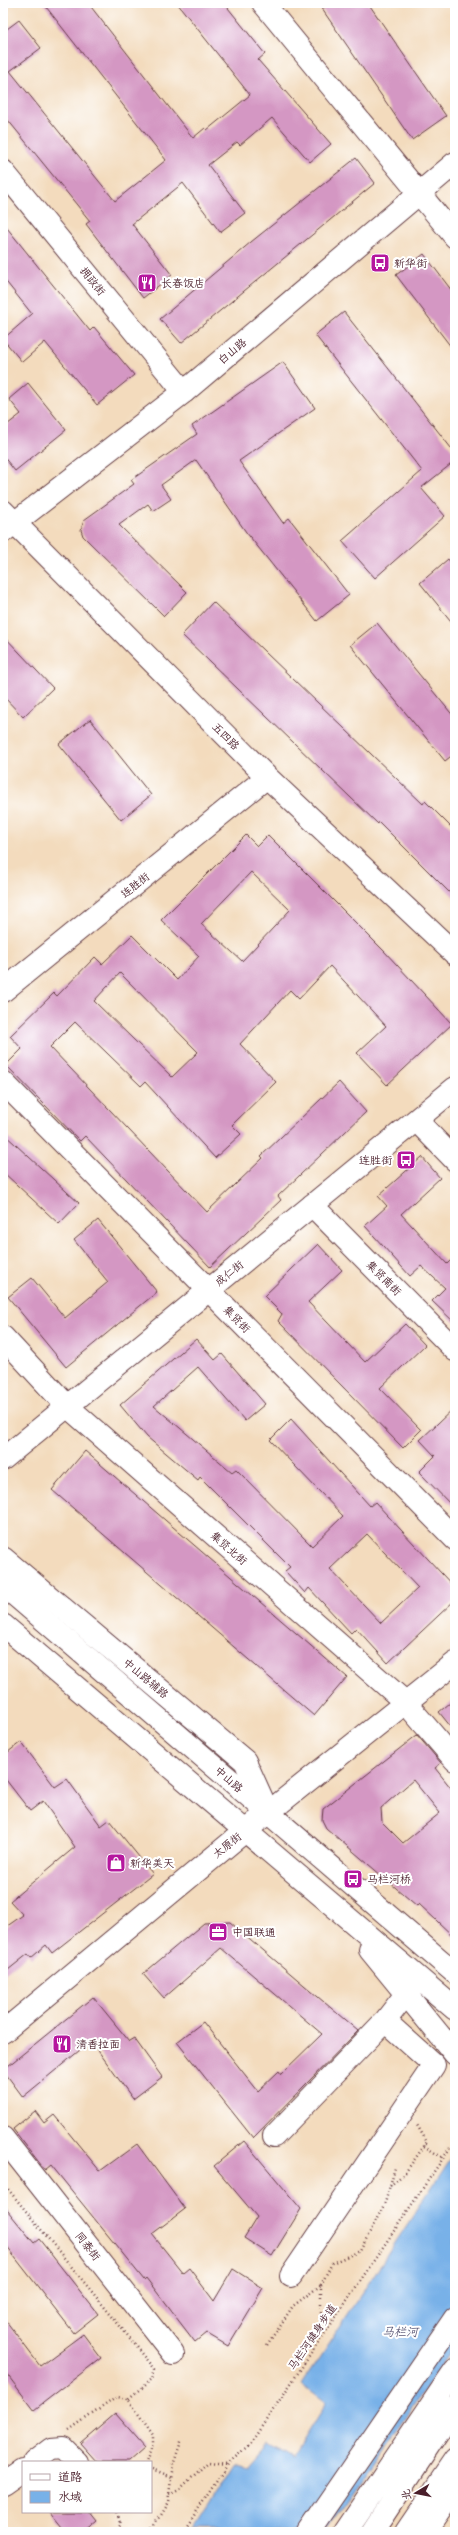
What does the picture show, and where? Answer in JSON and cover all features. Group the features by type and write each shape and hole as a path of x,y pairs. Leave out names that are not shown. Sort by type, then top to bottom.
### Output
{"main road":[{"path":"263,3 417,193 455,237"},
{"name":"白山路","path":"7,522 184,392 417,193 455,163"},
{"name":"拥政街","path":"3,171 184,392"},
{"name":"五四路","path":"7,522 266,777 455,954"},
{"name":"连胜街","path":"3,991 266,777"},
{"name":"集贤街","path":"3,1082 455,1539"},
{"name":"成仁街","path":"3,1459 455,1088"},
{"path":"416,1120 455,1160"},
{"name":"集贤南街","path":"312,1205 455,1350"},
{"name":"集贤北街","path":"3,1337 67,1406 405,1702 455,1760"},
{"name":"中山路辅路","path":"3,1558 245,1761 268,1812"},
{"name":"中山路","path":"3,1585 455,1973"},
{"path":"3,1625 455,2009"},
{"name":"太原街","path":"3,2032 268,1812 455,1663"},
{"path":"329,1902 455,2054"},
{"path":"274,2136 385,2021 406,1994"},
{"path":"291,2276 434,2065 385,2021"},
{"name":"同泰街","path":"3,2138 173,2354"},
{"path":"308,2532 455,2318"},
{"path":"345,2532 455,2370"},
{"path":"372,2532 455,2407"},
{"path":"35,2461 51,2450 70,2455"},
{"path":"406,2532 455,2460"},
{"path":"3,2484 22,2471"},
{"path":"426,2532 455,2489"}],"path":[{"path":"390,2186 405,2173 427,2142 416,2125 400,2115"},
{"path":"424,2146 443,2158"},
{"name":"马栏河健身步道","path":"183,2532 228,2464 250,2444 412,2207 450,2148"},
{"path":"267,2345 293,2306 321,2284 332,2263 360,2250 384,2202 395,2168"},
{"path":"3,2183 155,2369 152,2379 128,2399"},
{"path":"321,2284 322,2337"},
{"path":"70,2455 70,2429 117,2397 128,2399 153,2435 153,2444 146,2461"},
{"path":"150,2532 168,2502 171,2478 182,2439"},
{"path":"169,2494 181,2488 208,2462 228,2464"},
{"path":"152,2470 171,2478"},
{"path":"114,2532 120,2524 116,2513"}],"water":[{"name":"马栏河","path":"455,2152 455,2346 326,2532 192,2532 236,2462 247,2465 268,2441 293,2456 326,2402 302,2384"}],"building":[{"path":"43,3 88,3 193,138 205,128 207,130 250,95 177,3 224,3 265,54 258,60 331,144 310,162 272,118 240,145 237,142 208,165 245,213 220,232 183,183 132,224 172,275 143,298 86,224 90,221 3,114 3,32 19,20 41,48 10,71 115,201 166,160"},
{"path":"330,3 368,3 446,116 412,140 322,9"},
{"path":"356,158 375,183 181,343 160,319 251,242"},
{"path":"3,223 90,331 94,327 134,375 97,405 45,342 22,362 3,339 32,314 3,278"},
{"path":"424,254 455,295 455,352 396,275"},
{"path":"344,312 455,453 455,461 421,488 445,516 375,578 342,541 422,471 315,335"},
{"path":"283,362 315,408 239,461 283,523 289,518 349,595 317,621 246,532 196,460 161,485 171,499 153,511 148,504 119,525 187,592 164,616 83,536 81,530 84,520 134,484 131,480 197,434 192,426"},
{"path":"28,383 66,430 15,471 3,456 3,428 21,414 9,399"},
{"path":"448,559 455,568 455,626 420,583"},
{"path":"213,602 423,804 425,801 455,831 455,898 379,822 378,824 182,635"},
{"path":"377,623 455,718 455,753 445,761 350,645"},
{"path":"3,635 53,688 23,717 3,696"},
{"path":"90,719 151,795 121,820 59,744"},
{"path":"246,835 257,846 268,835 384,951 452,1024 387,1085 357,1053 386,1026 330,966 299,999 290,990 240,1044 276,1082 232,1125 241,1134 215,1158 145,1082 141,1086 75,1022 50,1047 207,1212 263,1158 261,1156 339,1082 366,1112 278,1196 281,1200 210,1267 85,1136 80,1141 6,1065 22,1049 10,1036 54,993 57,996 95,957 102,964 132,935 177,980 199,956 161,920","holes":["251,872 290,910 242,961 201,924","120,973 198,1052 172,1077 94,1001"]},
{"path":"3,1133 79,1203 59,1224 3,1172"},
{"path":"422,1157 440,1178 401,1214 447,1264 455,1256 455,1323 432,1301 445,1288 421,1266 410,1276 365,1226 387,1206 378,1196"},
{"path":"98,1220 157,1292 66,1367 8,1297 32,1278 65,1318 108,1282 74,1240"},
{"path":"318,1244 342,1270 308,1302 365,1362 405,1324 425,1345 380,1388 421,1430 403,1448 278,1321 282,1314 264,1296"},
{"path":"196,1339 215,1360 222,1354 265,1404 245,1421 198,1367 154,1406 232,1472 236,1469 312,1546 343,1516 270,1440 291,1419 370,1506 375,1502 455,1588 455,1600 388,1663 356,1628 351,1633 309,1588 305,1593 285,1571 290,1567 200,1477 198,1480 147,1437 120,1405","holes":["367,1534 418,1588 381,1623 330,1569"]},
{"path":"455,1407 455,1509 419,1472 435,1456 420,1440"},
{"path":"85,1451 347,1677 314,1716 52,1490"},
{"path":"455,1699 455,1732 439,1712"},
{"path":"417,1735 441,1763 435,1768 455,1793 455,1938 419,1904 417,1906 326,1828 322,1820 323,1809","holes":["413,1780 440,1813 403,1843 382,1822 381,1808"]},
{"path":"21,1742 55,1787 67,1779 101,1826 109,1820 153,1874 52,1953 46,1945 31,1958 28,1954 3,1974 3,1929 23,1915 10,1901 75,1847 43,1801 30,1811 3,1776 3,1756"},
{"path":"230,1922 358,2031 253,2138 177,2042 203,2022 258,2091 279,2071 281,2074 322,2034 221,1948 164,1998 143,1974 204,1923"},
{"path":"93,1997 129,2041 134,2038 162,2077 133,2099 91,2041 23,2097 3,2070"},
{"path":"35,2111 44,2123 54,2115 100,2171 137,2144 185,2209 152,2234 183,2273 189,2268 214,2301 233,2269 263,2288 228,2346 206,2333 195,2342 146,2278 144,2280 51,2165 45,2170 13,2129"},
{"path":"244,2141 301,2209 272,2256 244,2238 257,2217 214,2166"},
{"path":"3,2205 34,2243 39,2239 98,2314 74,2333 3,2242"},
{"path":"3,2317 40,2366 83,2334 101,2358 34,2410 3,2369"},
{"path":"115,2413 145,2447 129,2461 96,2461 80,2443"},
{"path":"51,2513 90,2513 97,2522 85,2532 66,2532"}],"place":[{"name":"新华街","path":"380,263"},
{"name":"长春饭店","path":"147,283"},
{"name":"连胜街","path":"406,1160"},
{"name":"新华美天","path":"116,1863"},
{"name":"马栏河桥","path":"353,1879"},
{"name":"中国联通","path":"218,1932"},
{"name":"清香拉面","path":"62,2044"}]}
